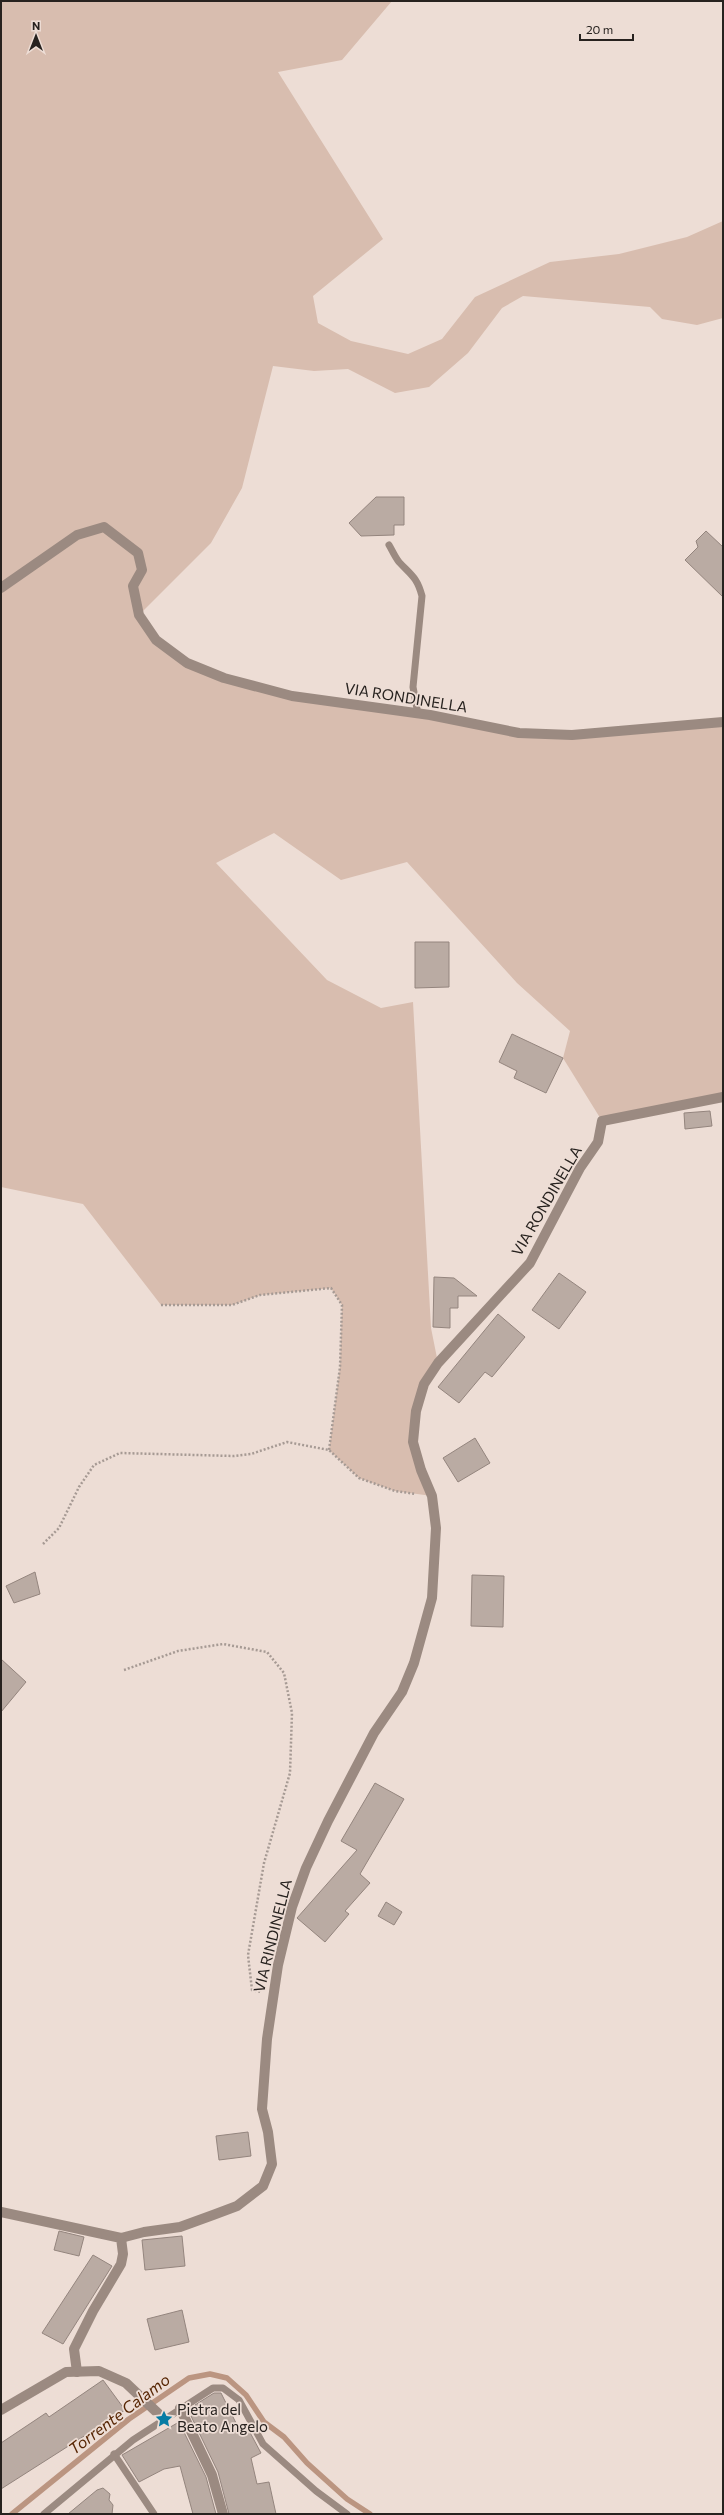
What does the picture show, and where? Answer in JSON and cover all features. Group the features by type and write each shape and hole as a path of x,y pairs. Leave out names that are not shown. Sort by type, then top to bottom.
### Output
{"street":[{"name":"VIA RONDINELLA","path":"1,588 77,535 104,527 138,553 142,570 133,586 139,615 156,640 187,663 224,678 292,696 418,714 519,733 572,735 723,722"},
{"name":"VIA RONDINELLA","path":"432,1496 421,1470 413,1442 416,1411 424,1384 443,1358 530,1263 580,1168 598,1142 602,1121 723,1097"},
{"name":"VIA RINDINELLA","path":"121,2238 144,2232 180,2227 213,2215 237,2206 263,2186 272,2164 268,2132 262,2109 267,2039 273,1995 292,1907 306,1868 374,1733 402,1692 414,1663 432,1598 436,1528 432,1496"},
{"path":"1,2212 121,2238 123,2254 121,2264 93,2311 74,2349 77,2372"},
{"path":"1,2410 66,2372 99,2371 126,2383 164,2418"},
{"path":"180,2408 212,2475 223,2514"}],"lane":[{"path":"389,545 399,562 409,570 418,583 422,596 413,687 418,714"},
{"path":"44,2514 114,2454 164,2418 213,2388 223,2388 239,2400 263,2444 316,2491 347,2514"},
{"path":"114,2454 154,2514"}],"path":[{"path":"161,1305 232,1305 260,1295 331,1288 342,1305 340,1367 329,1450"},
{"path":"43,1544 59,1528 79,1487 94,1465 120,1453 234,1456 251,1454 287,1442 329,1450 359,1478 395,1491 432,1496"},
{"path":"124,1670 178,1652 224,1644 267,1652 284,1672 292,1714 290,1773 264,1864 248,1955 252,1990 273,1995"}],"shaded area":[{"path":"1,1 392,1 342,60 278,72 383,239 313,296 318,323 351,341 408,354 442,339 475,297 550,262 619,254 687,237 723,221 723,318 697,325 662,319 650,307 523,296 502,308 468,353 429,387 395,393 348,369 314,371 273,366 242,488 211,543 139,615 156,640 187,663 292,696 519,733 572,735 723,722 723,1097 602,1121 563,1058 570,1031 517,983 407,862 341,880 274,833 216,863 327,980 381,1008 413,1002 431,1328 438,1363 424,1384 413,1442 432,1496 395,1491 359,1478 329,1450 340,1367 342,1305 331,1288 260,1295 232,1305 161,1305 83,1204 1,1187"}],"building":[{"path":"376,497 404,497 404,525 394,525 394,535 361,536 349,523"},
{"path":"706,531 723,547 723,597 685,560 698,547 696,541"},
{"path":"415,942 449,942 449,987 415,988"},
{"path":"512,1034 563,1058 546,1093 514,1078 517,1071 499,1062"},
{"path":"710,1111 712,1126 685,1129 684,1113"},
{"path":"559,1273 586,1292 559,1329 532,1310"},
{"path":"434,1277 454,1278 477,1296 458,1296 458,1308 450,1308 450,1328 433,1327"},
{"path":"498,1314 525,1337 492,1377 485,1372 459,1403 438,1387"},
{"path":"475,1438 490,1463 458,1482 443,1458"},
{"path":"35,1572 40,1594 14,1603 6,1586"},
{"path":"472,1575 504,1576 503,1627 471,1626"},
{"path":"1,1659 26,1682 1,1712"},
{"path":"375,1783 404,1799 360,1874 370,1883 345,1911 349,1914 325,1942 297,1918 357,1850 341,1841"},
{"path":"386,1902 402,1912 394,1925 378,1916"},
{"path":"248,2132 251,2156 219,2160 216,2136"},
{"path":"59,2231 84,2237 79,2256 54,2250"},
{"path":"182,2236 185,2266 145,2270 142,2240"},
{"path":"93,2255 112,2266 63,2344 42,2333"},
{"path":"182,2310 189,2342 155,2350 147,2319"},
{"path":"103,2380 125,2410 1,2489 1,2443 46,2413 49,2417"},
{"path":"214,2393 221,2393 239,2429 246,2425 261,2453 251,2458 257,2484 269,2482 276,2514 229,2514 218,2472 191,2416 198,2411 195,2405"},
{"path":"179,2422 206,2477 216,2514 193,2514 180,2466 164,2469 139,2482 122,2455"},
{"path":"103,2488 110,2494 109,2500 113,2505 112,2514 68,2514 97,2490"}],"waterway":[{"name":"Torrente Calamo","path":"12,2514 129,2419 189,2378 210,2374 227,2378 246,2395 264,2422 284,2437 307,2463 347,2499 370,2514"}],"place":[{"name":"Pietra del Beato Angelo","path":"164,2419"}]}
